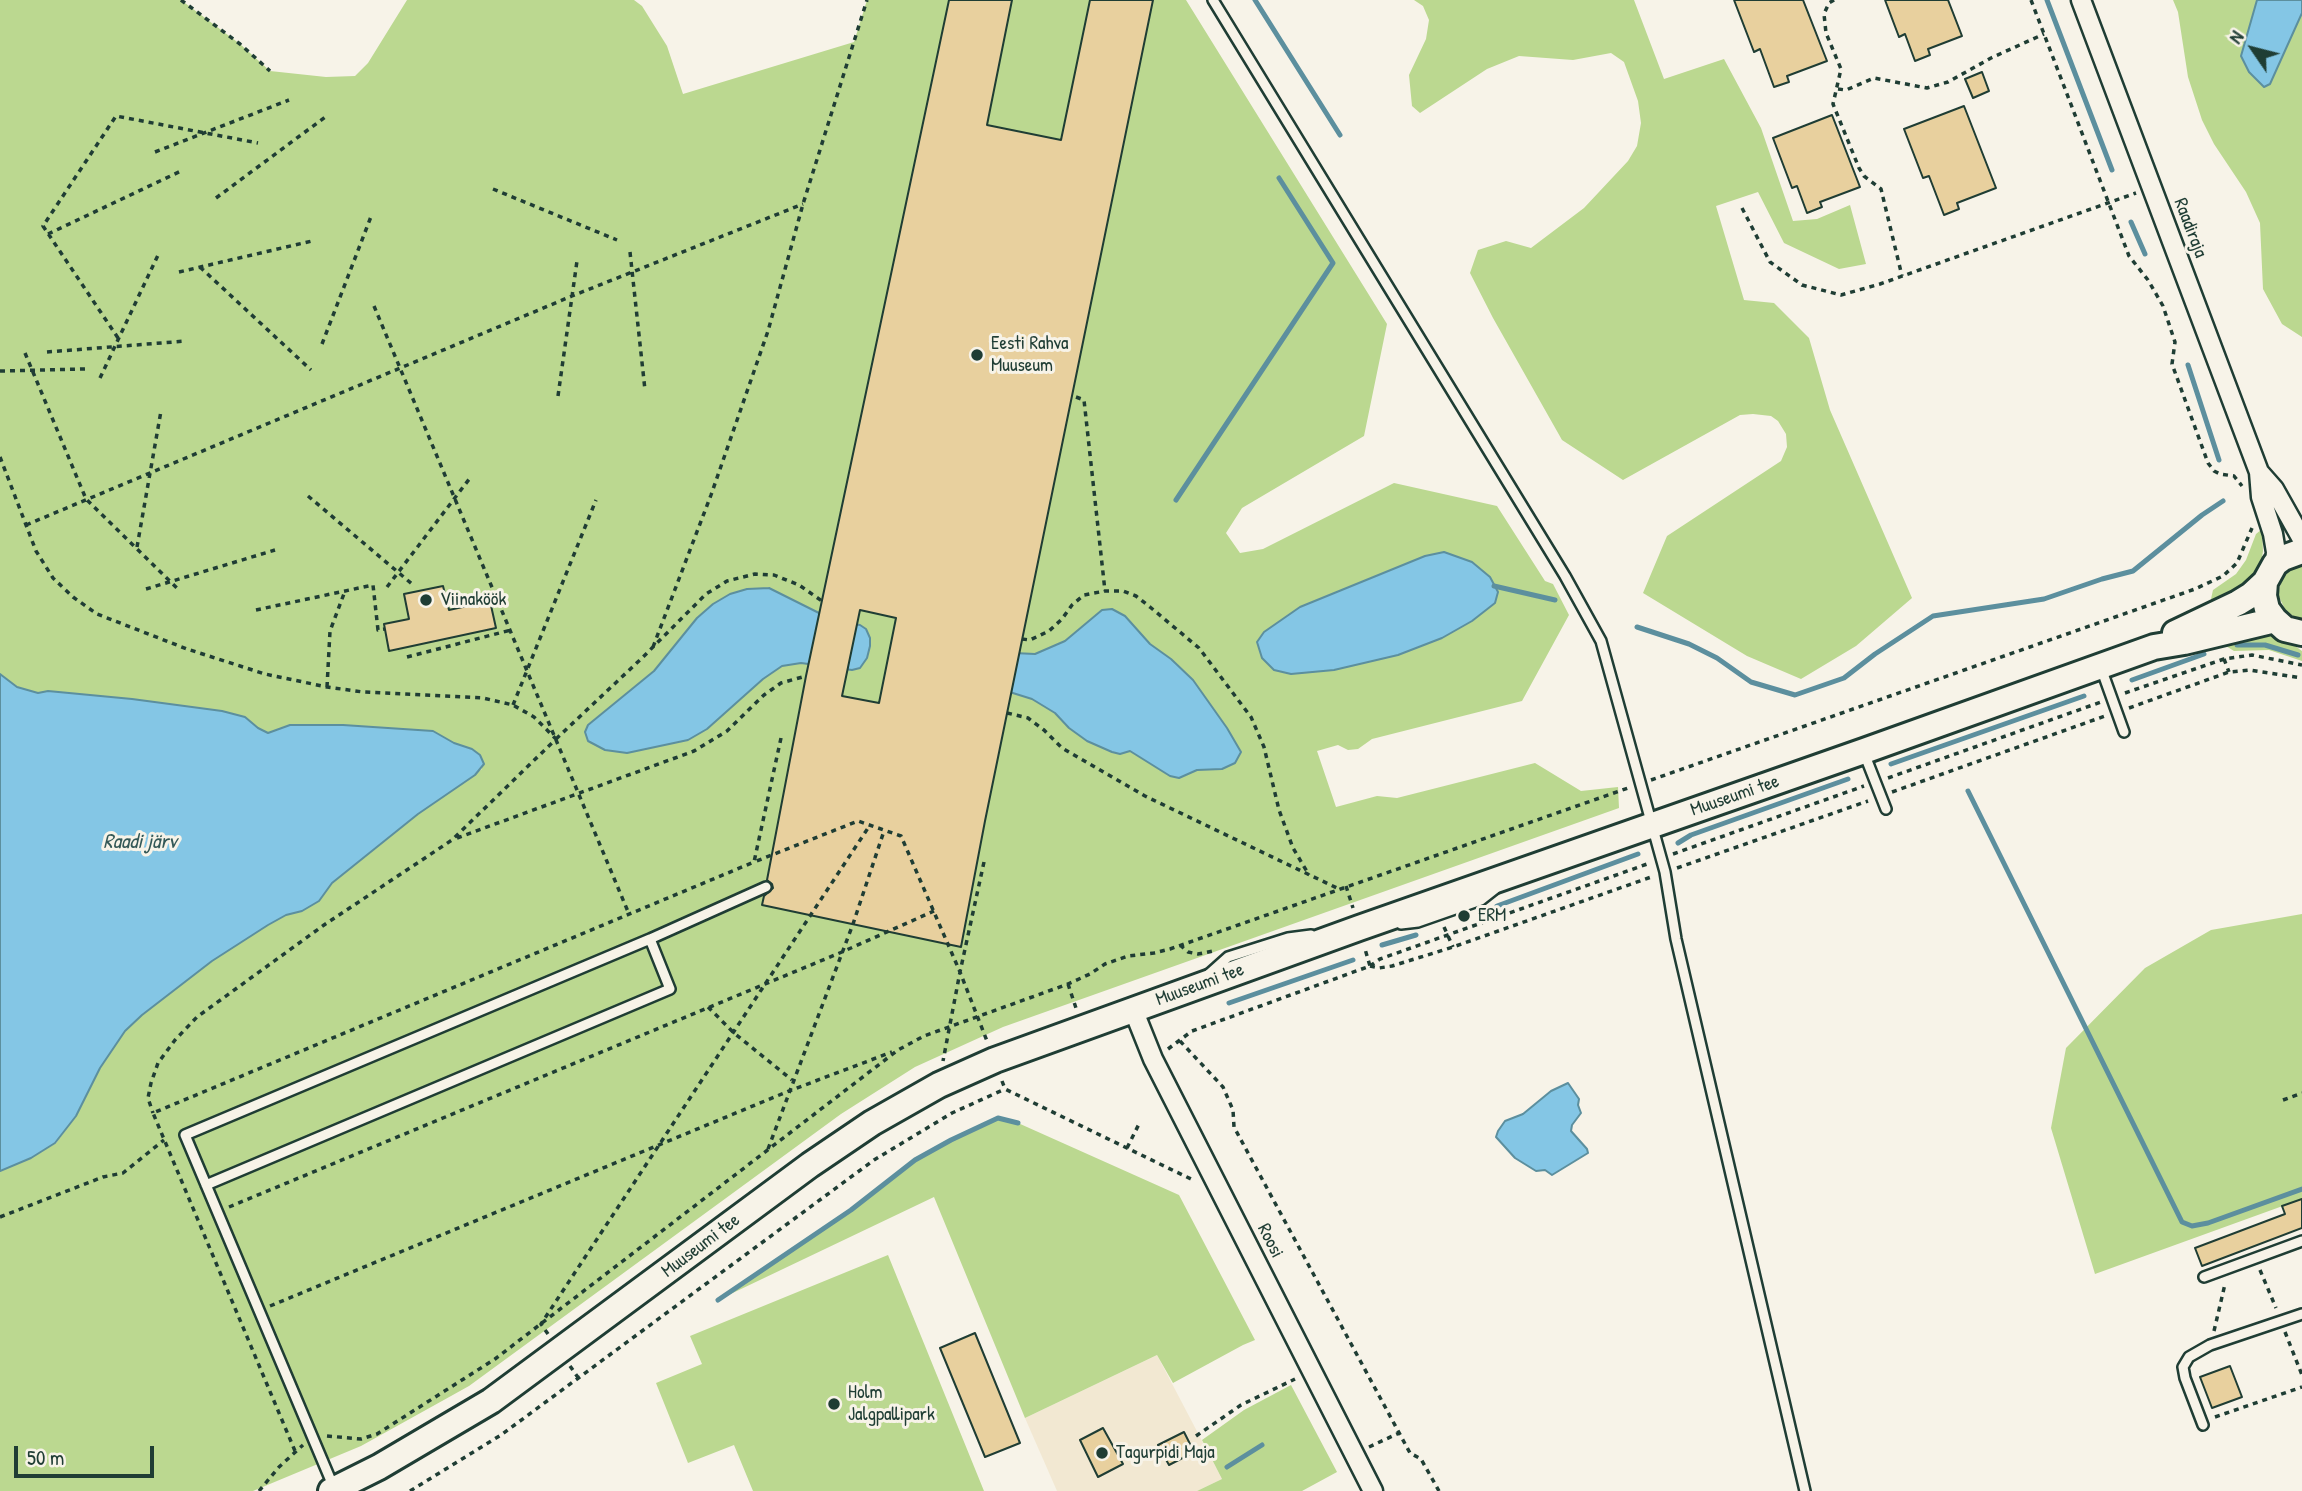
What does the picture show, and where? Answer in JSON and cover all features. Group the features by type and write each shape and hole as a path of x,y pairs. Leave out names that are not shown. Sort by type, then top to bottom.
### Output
{"street":[{"name":"Raadiraja","path":"2081,0 2259,472 2261,497 2276,552 2270,573"},
{"name":"Raadiraja","path":"2259,472 2274,489 2302,539"},
{"name":"Muuseumi tee","path":"2154,647 2179,629 2251,595 2283,558 2302,551"},
{"path":"2270,573 2264,596 2267,609 2285,629 2301,634"},
{"name":"Muuseumi tee","path":"333,1490 390,1461 491,1401 810,1165 872,1123 939,1085 995,1060 1083,1027 1360,931 1652,824 2154,647 2275,620"},
{"name":"Roosi","path":"1133,1009 1153,1059 1373,1491"}],"lane":[{"path":"1213,0 1577,597 1601,641 1665,872 1676,939 1805,1491"},
{"path":"2100,666 2124,732"},
{"path":"1864,751 1886,809"},
{"path":"333,1490 185,1135 766,887"},
{"path":"206,1185 670,989 649,939"},
{"path":"2204,1277 2302,1241"},
{"path":"2202,1424 2183,1367 2189,1357 2210,1345 2302,1314"}],"path":[{"path":"181,0 240,44 270,71"},
{"path":"653,647 768,331 803,204 867,0"},
{"path":"1834,0 1829,3 1824,14 1826,33 1841,69 1833,104 1859,168 1864,176 1881,189 1902,276"},
{"path":"2031,0 2129,256 2148,280 2163,306 2175,342 2172,364 2208,463 2214,471 2234,476 2245,493"},
{"path":"1838,89 1846,90 1874,78 1927,88 1948,82 1991,58 2044,34"},
{"path":"155,152 289,100"},
{"path":"215,198 328,115"},
{"path":"118,338 43,226 116,116 258,143"},
{"path":"48,234 181,172"},
{"path":"1742,208 1770,262 1802,285 1841,295 1902,276 2151,187"},
{"path":"493,189 617,240"},
{"path":"26,525 572,296 803,204"},
{"path":"321,344 372,214"},
{"path":"179,272 313,241"},
{"path":"630,252 645,390"},
{"path":"100,378 159,253"},
{"path":"558,396 577,261"},
{"path":"200,267 311,370"},
{"path":"374,306 629,914"},
{"path":"47,352 186,341"},
{"path":"24,353 86,499 177,588"},
{"path":"0,371 85,369"},
{"path":"1076,397 1084,400 1105,591"},
{"path":"137,547 161,411"},
{"path":"0,457 36,551 53,578 97,614 187,649 265,674 363,692 483,698 513,705 534,717 556,739"},
{"path":"387,587 470,478"},
{"path":"308,496 412,584"},
{"path":"513,705 596,499"},
{"path":"2249,520 2250,530"},
{"path":"325,1436 361,1439 377,1434 495,1359 898,1050 923,1036 1068,984 1116,960 1170,948 2195,589 2223,576 2236,562 2250,530 2259,522"},
{"path":"146,589 275,550"},
{"path":"259,1491 295,1451 153,1113 148,1098 150,1083 159,1063 175,1040 197,1017 324,925 452,840 706,594 727,581 741,577 755,574 774,575 799,585 822,601"},
{"path":"256,610 373,585 378,630 385,629"},
{"path":"327,687 330,631 345,591"},
{"path":"1022,639 1030,640 1049,631 1084,595 1105,591 1124,591 1136,596 1189,639 1210,661 1258,731 1279,810 1293,848 1309,875"},
{"path":"491,607 500,604"},
{"path":"407,657 511,630"},
{"path":"475,633 475,639"},
{"path":"1153,1059 1192,1031 1370,966 1380,959 2224,659 2252,655 2302,665"},
{"path":"2224,659 2229,672"},
{"path":"1370,966 1392,966 1453,947 2229,672 2250,670 2302,678"},
{"path":"452,840 694,751 727,731 780,683 806,676"},
{"path":"1007,713 1028,718 1062,748 1145,796 1339,889"},
{"path":"754,862 780,738"},
{"path":"153,1113 858,821 901,836 987,1041"},
{"path":"541,1324 870,825"},
{"path":"768,1151 884,830"},
{"path":"939,1085 984,862"},
{"path":"1346,886 1370,966"},
{"path":"198,1220 766,984 934,911"},
{"path":"1068,984 1083,1027"},
{"path":"708,1007 734,1033 792,1080"},
{"path":"1180,1041 1223,1087 1233,1111 1234,1127 1410,1453 1421,1459 1438,1491"},
{"path":"259,1311 789,1091 898,1050"},
{"path":"410,1491 501,1435 874,1160 952,1113 1005,1089 1193,1180 1199,1191"},
{"path":"2283,1100 2302,1093"},
{"path":"1127,1148 1139,1124"},
{"path":"0,1217 103,1177 124,1173 164,1140"},
{"path":"2210,1345 2229,1268"},
{"path":"1196,1436 1241,1405 1295,1378 1301,1390"},
{"path":"2202,1424 2302,1387"},
{"path":"1355,1455 1399,1433"}],"shaded area":[{"path":"1157,1355 1222,1479 1197,1491 1057,1491 1025,1418"}],"green space":[{"path":"0,0 181,0 240,44 270,71 326,77 355,76 368,63 407,0 634,0 642,6 667,46 683,94 854,42 867,0 1186,0 1387,324 1364,436 1242,508 1226,533 1240,553 1263,549 1394,483 1497,506 1545,581 1553,584 1569,615 1522,701 1372,739 1358,749 1348,750 1338,745 1317,751 1336,807 1377,796 1397,798 1535,763 1581,791 1618,787 1619,808 1003,1027 915,1067 841,1114 469,1386 361,1446 253,1491 0,1491 0,1171 31,1158 56,1143 76,1116 100,1068 125,1031 142,1015 212,961 268,925 319,901 332,883 418,814 482,769 472,749 433,731 343,725 290,725 268,733 245,717 222,711 132,699 48,691 38,693 17,687 0,674"},
{"path":"1414,0 1634,0 1664,79 1724,59 1761,128 1793,221 1817,219 1850,205 1866,264 1839,269 1784,243 1758,192 1716,206 1744,300 1774,303 1809,338 1830,410 1912,598 1856,646 1801,679 1747,656 1643,593 1667,536 1781,461 1787,447 1786,434 1778,421 1771,416 1740,415 1623,480 1562,440 1470,273 1478,250 1506,241 1531,248 1584,208 1628,161 1637,146 1641,123 1638,101 1624,62 1611,53 1573,60 1519,56 1487,69 1420,113 1412,106 1409,75 1426,39 1429,20 1423,6"},
{"path":"2173,0 2257,0 2241,56 2270,84 2302,13 2302,337 2282,324 2263,289 2260,223 2246,192 2214,144 2202,120 2188,77 2178,12"},
{"path":"2262,529 2263,551 2255,574 2246,586 2213,609 2213,590 2236,574 2246,560 2256,534"},
{"path":"2302,565 2302,619 2286,611 2278,595 2282,578 2288,571"},
{"path":"2248,634 2270,635 2291,643 2302,651 2302,661 2269,650 2234,651 2226,646 2223,639"},
{"path":"2302,914 2302,1199 2095,1274 2051,1128 2066,1048 2145,968 2211,930"},
{"path":"998,1118 1018,1123 1179,1195 1255,1340 1173,1383 1157,1355 1025,1418 934,1197 718,1300 851,1210 915,1160"},
{"name":"Holm Jalgpallipark","path":"888,1255 984,1491 753,1491 734,1445 688,1463 656,1383 702,1364 690,1336"},
{"path":"1291,1385 1337,1472 1302,1491 1197,1491 1222,1479 1202,1440 1244,1410"}],"water":[{"path":"2257,0 2302,0 2302,13 2270,84 2264,87 2249,72 2241,56"},
{"path":"1444,552 1472,562 1490,577 1498,592 1495,603 1472,621 1442,638 1398,655 1334,670 1291,674 1274,670 1262,658 1257,642 1264,632 1300,607 1425,556"},
{"path":"769,588 835,621 860,625 866,629 870,646 867,658 860,668 852,670 801,663 782,666 763,679 707,729 688,740 627,753 605,750 588,741 585,732 588,725 654,671 697,618 713,604 730,594 747,589"},
{"path":"1112,609 1125,616 1150,644 1193,680 1241,752 1235,763 1222,769 1197,770 1179,778 1170,776 1130,751 1120,754 1087,741 1055,713 1032,699 1000,689 993,652 1035,654 1065,641 1102,610"},
{"name":"Raadi järv","path":"0,674 17,687 38,693 48,691 132,699 222,711 245,717 268,733 290,725 343,725 433,731 472,749 480,755 484,764 475,775 418,814 332,883 319,901 268,925 212,961 142,1015 125,1031 100,1068 76,1116 55,1143 31,1158 0,1171"},
{"path":"1568,1083 1579,1099 1581,1113 1571,1131 1588,1153 1552,1175 1545,1170 1536,1171 1515,1158 1496,1137 1498,1131 1505,1121 1523,1114 1551,1091"}],"building":[{"name":"Eesti Rahva Muuseum","path":"949,0 1012,0 987,125 1061,140 1090,0 1153,0 961,947 762,905 764,896 773,888 767,880 806,676","holes":["860,610 896,618 879,703 842,696"]},
{"path":"1734,0 1803,0 1827,61 1787,76 1789,82 1774,87 1760,49 1754,52"},
{"path":"1885,0 1948,0 1962,36 1928,49 1930,55 1915,61 1905,34 1899,37"},
{"path":"1982,72 1989,91 1973,98 1965,79"},
{"path":"1964,106 1996,188 1957,203 1959,209 1944,215 1929,176 1923,178 1904,129"},
{"path":"1832,115 1860,187 1820,202 1822,207 1807,213 1797,186 1792,188 1773,138"},
{"path":"443,586 449,610 490,601 496,628 389,651 384,624 409,619 404,594"},
{"path":"2302,1199 2302,1228 2202,1266 2195,1248 2285,1214 2282,1206"},
{"path":"975,1333 1020,1443 985,1457 940,1348"},
{"path":"2230,1366 2242,1397 2212,1408 2200,1377"},
{"name":"Tagurpidi Maja","path":"1103,1428 1123,1464 1098,1477 1080,1440"},
{"path":"1184,1432 1194,1452 1169,1465 1158,1445"}],"waterway":[{"path":"1255,0 1340,135"},
{"path":"2047,0 2112,170"},
{"path":"1176,500 1333,263 1279,178"},
{"path":"2131,222 2145,254"},
{"path":"2188,365 2219,460"},
{"path":"1637,627 1689,644 1717,658 1751,682 1795,695 1844,678 1933,616 2044,599 2133,571 2223,501"},
{"path":"1494,586 1555,600"},
{"path":"2237,645 2265,645 2298,655"},
{"path":"2132,680 2204,654"},
{"path":"1891,764 2084,696"},
{"path":"1678,843 1691,835 1848,779"},
{"path":"1968,791 2182,1222 2192,1226 2208,1223 2302,1189"},
{"path":"1497,906 1638,854"},
{"path":"1382,945 1416,935"},
{"path":"1229,1003 1353,960"},
{"path":"718,1300 851,1210 915,1160 998,1118 1018,1123"},
{"path":"1227,1467 1262,1445"}],"place":[{"name":"Eesti Rahva Muuseum","path":"977,355"},
{"name":"Viinaköök","path":"426,600"},
{"name":"ERM","path":"1464,916"},
{"name":"Holm Jalgpallipark","path":"834,1404"},
{"name":"Tagurpidi Maja","path":"1102,1453"}]}
